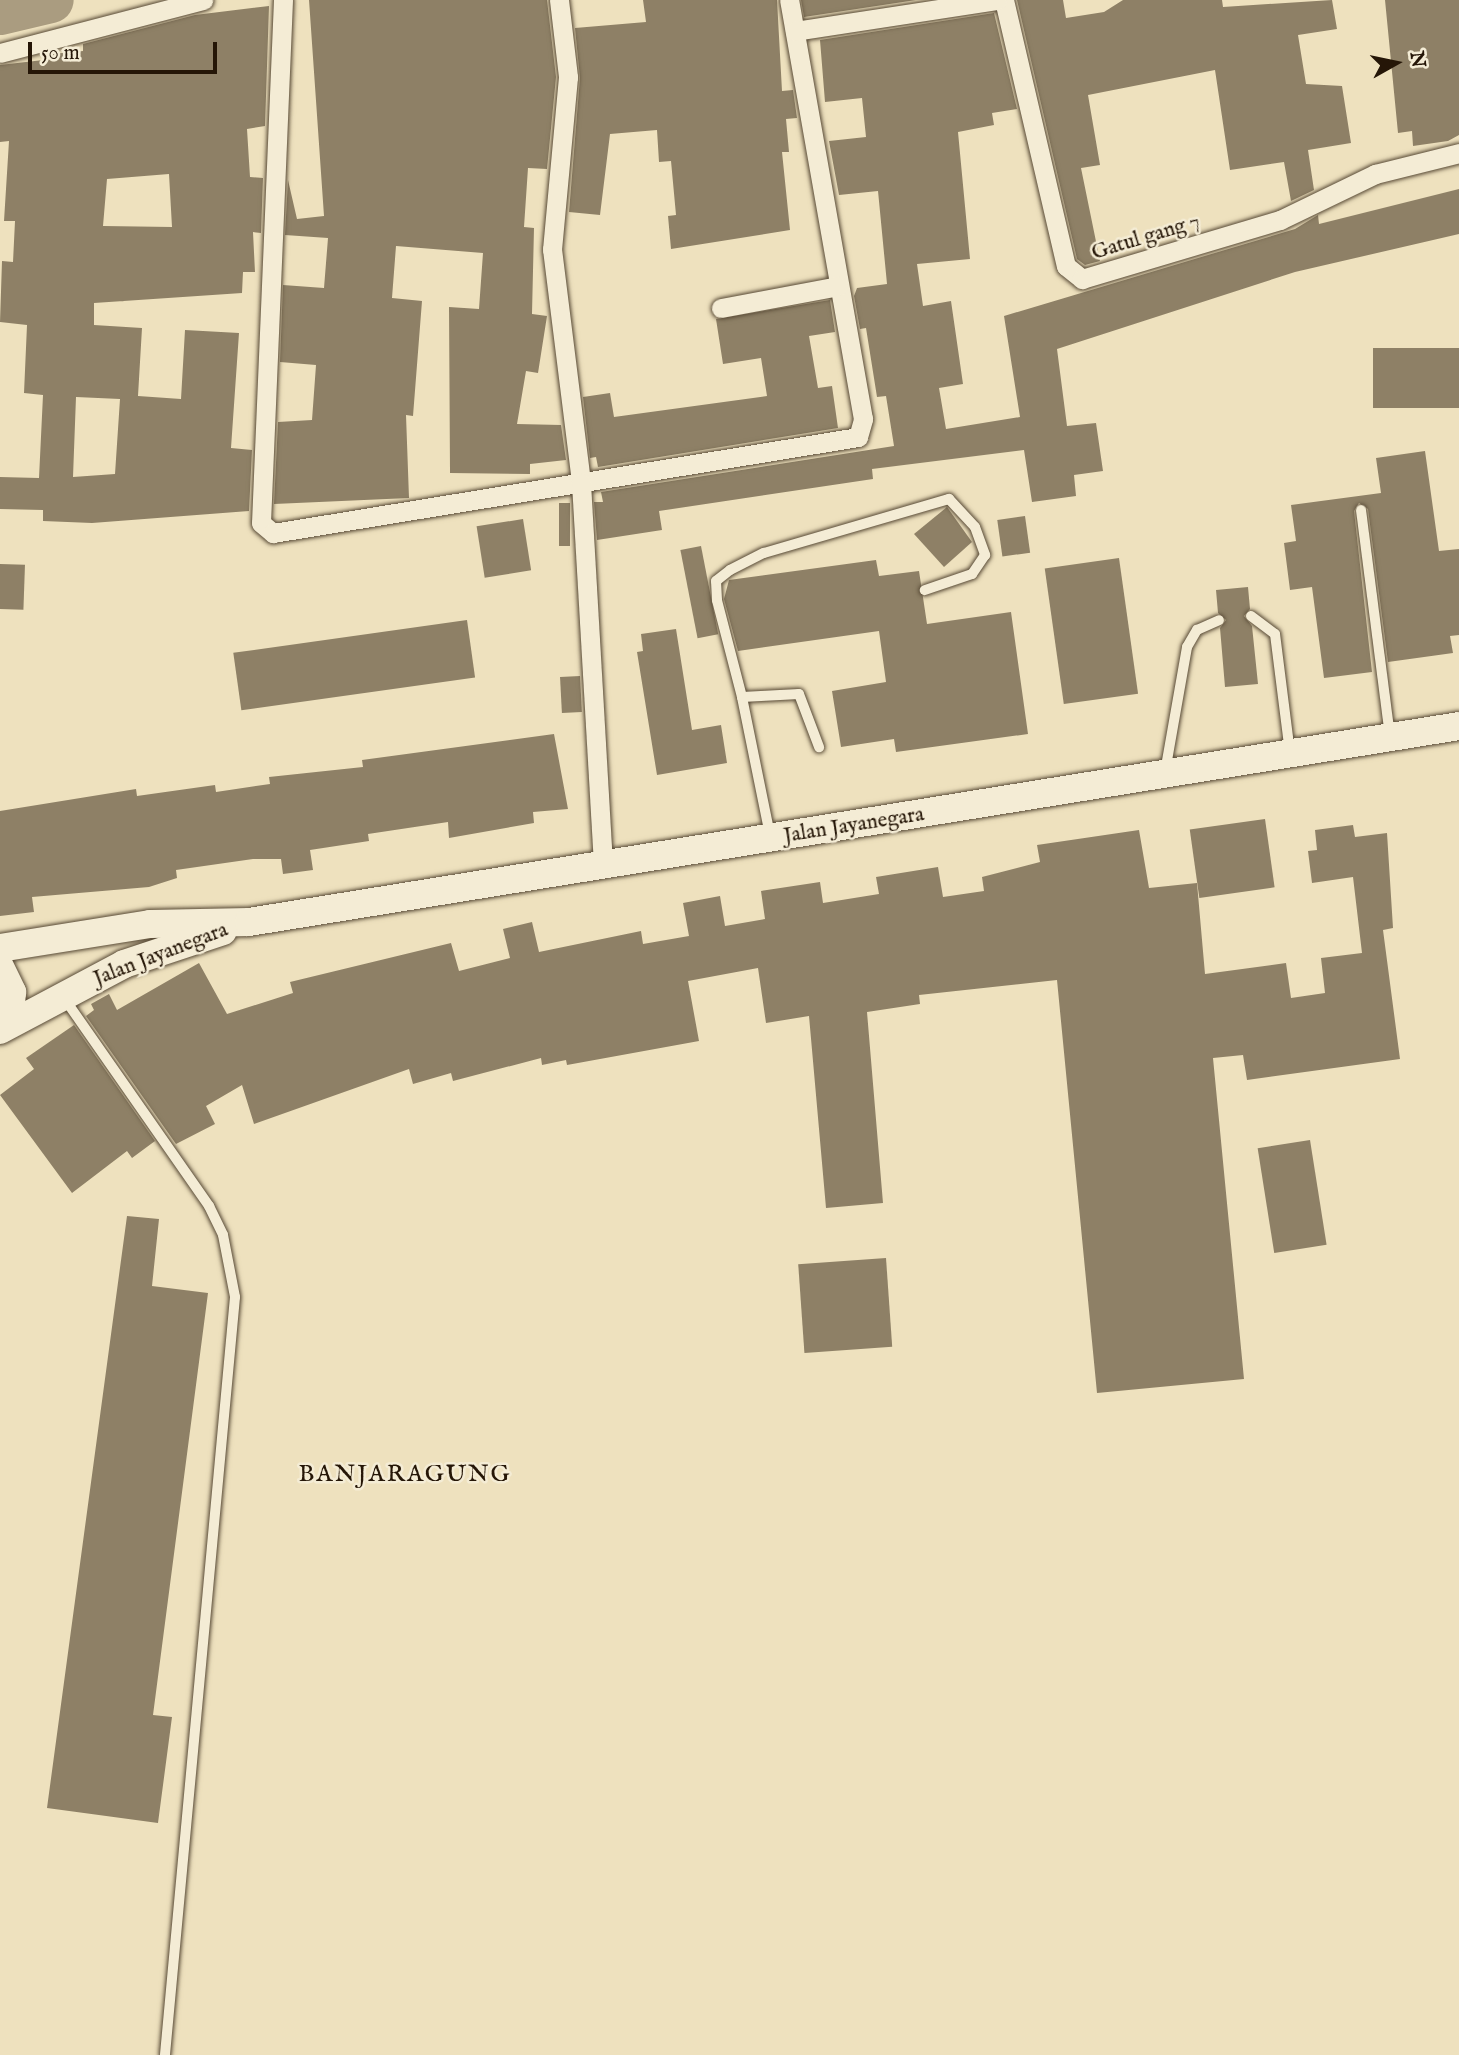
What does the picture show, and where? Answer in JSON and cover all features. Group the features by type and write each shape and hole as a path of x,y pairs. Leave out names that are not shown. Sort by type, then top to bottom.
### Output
{"main road":[{"name":"Jalan Jayanegara","path":"0,948 150,924 249,922 1165,776 1459,726"},
{"name":"Jalan Jayanegara","path":"4,1027 124,964 249,922"},
{"path":"0,967 12,992 4,1027"}],"street":[{"path":"0,53 204,0"},
{"path":"284,0 263,529 273,533 858,437 863,419 789,0"},
{"path":"559,0 568,77 552,242 581,483 603,865"},
{"path":"795,31 996,0"},
{"name":"Gatul gang 7","path":"996,0 1066,266 1082,279 1297,214 1375,173 1459,153"},
{"path":"721,307 838,286"}],"lane":[{"path":"771,839 742,697 717,600 716,581 730,570 764,553 949,499 975,527 985,555 972,574 925,590"},
{"path":"1362,510 1390,737"},
{"path":"1251,616 1275,634 1290,755"},
{"path":"1165,776 1187,647 1198,630 1219,620"},
{"path":"742,697 799,694 819,747"},
{"path":"61,995 209,1206 223,1235 235,1297 165,2055"}],"building":[{"path":"309,0 547,0 556,77 547,169 528,168 524,227 534,228 532,314 547,316 538,373 526,371 517,424 561,425 566,460 530,464 530,474 450,473 449,307 479,309 483,253 396,246 392,298 422,301 413,416 406,415 409,498 274,504 278,422 312,420 316,365 280,362 283,285 324,288 328,238 285,235 288,180 297,219 324,216"},
{"path":"643,0 777,0 782,91 793,90 797,118 786,119 789,152 782,152 790,230 671,249 668,216 676,215 671,161 659,162 657,130 610,134 600,215 569,212 580,78 575,28 646,22"},
{"path":"801,0 916,0 804,17"},
{"path":"1017,0 1063,0 1066,18 1104,12 1123,0 1222,0 1223,7 1332,0 1337,29 1298,35 1306,84 1342,86 1351,143 1308,150 1314,190 1291,201 1284,162 1230,170 1215,70 1088,95 1100,165 1081,168 1100,261 1085,265 1077,259"},
{"path":"1385,0 1459,0 1459,135 1448,141 1413,146 1412,131 1398,133"},
{"path":"269,6 265,126 247,129 250,177 263,178 261,233 253,232 255,272 243,272 242,293 94,303 94,325 142,328 138,396 181,399 185,330 239,333 231,448 252,450 249,511 92,523 43,521 43,510 0,509 0,477 39,478 43,395 24,393 27,325 0,322 2,261 13,262 15,221 4,221 9,141 0,142 0,65 52,59 52,54 83,51 83,44 195,15","holes":["169,174 172,227 103,226 107,179","76,397 120,399 115,474 73,477"]},
{"path":"994,13 1017,109 992,113 994,125 958,132 970,259 917,264 923,306 951,301 963,384 939,388 946,429 1020,417 1004,316 1295,229 1318,215 1319,224 1459,189 1459,234 1295,272 1057,349 1067,426 1096,423 1103,471 1074,475 1076,496 1032,502 1024,450 872,469 873,479 659,511 662,530 597,540 594,502 603,502 601,492 894,446 886,396 877,397 866,328 860,329 854,296 857,288 887,284 878,191 839,195 829,141 866,137 862,98 825,102 820,40"},
{"path":"830,300 835,332 809,336 818,388 832,386 838,428 598,467 596,457 590,458 583,397 610,393 614,417 767,396 761,358 723,364 716,319"},
{"path":"1373,348 1459,348 1459,408 1373,408"},
{"path":"1425,451 1439,551 1459,549 1459,635 1450,636 1453,653 1388,662 1368,509 1359,503 1354,511 1372,672 1324,678 1312,587 1290,590 1284,543 1296,541 1291,505 1381,493 1376,458"},
{"path":"559,503 570,503 570,546 559,546"},
{"path":"947,507 972,542 944,567 914,534"},
{"path":"1025,516 1030,553 1002,557 997,520"},
{"path":"523,519 531,570 485,578 477,526"},
{"path":"701,546 718,634 698,638 680,550"},
{"path":"1119,558 1138,694 1064,704 1045,568"},
{"path":"876,560 879,576 919,571 927,624 1011,612 1028,734 896,752 894,739 841,747 832,691 886,682 879,631 738,651 724,599 729,580"},
{"path":"0,564 25,565 23,610 0,609"},
{"path":"1248,587 1250,609 1244,616 1252,626 1258,684 1225,687 1220,628 1226,620 1218,613 1216,590"},
{"path":"467,620 475,677 241,710 233,653"},
{"path":"676,629 692,730 721,725 727,763 657,775 637,652 643,651 641,634"},
{"path":"580,676 582,712 562,713 560,677"},
{"path":"554,734 568,809 533,812 534,823 449,838 448,822 368,834 369,841 310,850 313,870 283,874 281,859 253,859 176,870 177,878 149,887 32,897 34,912 0,916 0,811 136,789 137,796 215,785 216,792 270,784 269,777 363,767 362,760"},
{"path":"1265,819 1275,887 1199,898 1190,830"},
{"path":"1353,825 1355,837 1387,833 1393,928 1383,930 1400,1059 1247,1080 1243,1055 1213,1058 1244,1379 1097,1393 1057,980 919,995 920,1004 867,1012 883,1203 826,1208 809,1016 766,1023 758,968 688,981 699,1041 567,1065 566,1060 542,1065 541,1058 453,1081 451,1073 413,1084 409,1069 254,1124 242,1085 206,1106 215,1124 176,1144 86,1016 94,1010 91,1004 109,994 117,1010 199,963 227,1014 293,993 290,982 451,943 459,971 510,958 503,929 532,922 539,952 641,931 643,944 689,936 683,903 720,896 725,926 765,919 761,891 820,882 823,903 879,894 876,877 938,867 943,897 984,891 982,877 1040,862 1037,845 1139,830 1149,888 1197,883 1205,974 1286,963 1291,998 1325,993 1321,958 1362,953 1353,877 1312,883 1308,851 1317,850 1315,830"},
{"path":"74,1025 155,1141 132,1158 127,1151 72,1193 0,1095 34,1069 26,1058"},
{"path":"1310,1140 1327,1245 1274,1253 1258,1148"},
{"path":"127,1216 159,1219 152,1286 208,1293 153,1715 172,1717 158,1823 47,1808"},
{"path":"886,1258 892,1347 804,1353 798,1264"}],"waterway":[{"path":"0,12 51,0"}],"district":[{"name":"BANJARAGUNG","path":"405,1475"}]}
